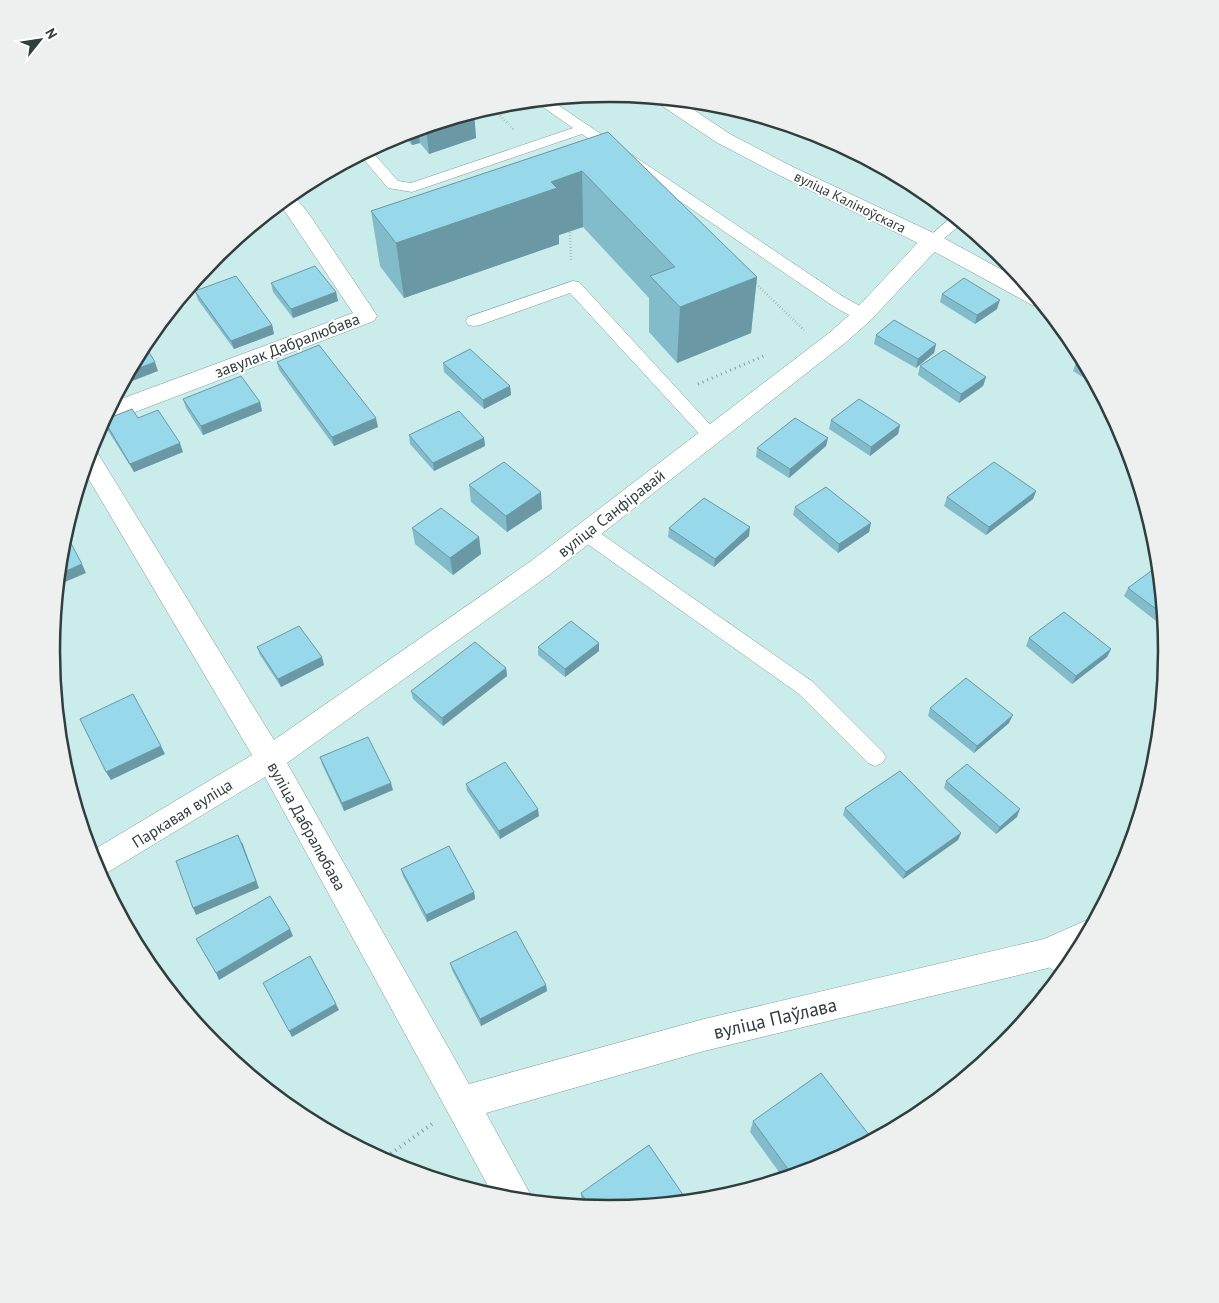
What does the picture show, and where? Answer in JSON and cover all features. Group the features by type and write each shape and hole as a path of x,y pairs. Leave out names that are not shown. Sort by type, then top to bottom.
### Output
{"street":[{"name":"вуліца Каліноўскага","path":"679,107 723,138 784,170 932,241 1025,292"},
{"name":"завулак Дабралюбава","path":"116,410 366,316 291,205"},
{"name":"вуліца Санфіравай","path":"270,759 540,568 837,338 863,315 932,241"},
{"name":"вуліца Дабралюбава","path":"93,466 270,759 511,1192"},
{"name":"Паркавая вуліца","path":"102,861 270,759"},
{"name":"вуліца Паўлава","path":"462,1102 704,1035 1058,961 1070,950"}],"lane":[{"path":"549,106 836,300 863,315"},
{"path":"369,157 392,185 412,188 584,129"},
{"path":"932,241 953,223"},
{"path":"474,321 573,286 711,436"},
{"path":"586,533 806,688 875,757"}],"path":[{"path":"909,192 926,203"},
{"path":"570,232 572,267"},
{"path":"749,277 806,332 801,336"},
{"path":"694,386 773,352"},
{"path":"389,1155 462,1102"}],"building":[{"path":"608,132 757,277 680,307 650,276 675,267 582,171 551,182 557,188 396,243 371,211"},
{"path":"315,266 336,292 291,309 271,283"},
{"path":"236,276 272,325 231,341 195,291"},
{"path":"964,278 1000,300 977,315 942,294"},
{"path":"894,320 936,344 918,359 876,335"},
{"path":"319,345 376,418 332,437 277,362"},
{"path":"470,349 510,386 483,400 443,363"},
{"path":"944,350 986,377 961,394 920,366"},
{"path":"149,352 155,362 140,368"},
{"path":"241,376 260,402 201,426 183,399"},
{"path":"859,399 900,425 871,447 831,420"},
{"path":"132,409 138,418 158,410 180,443 130,464 108,427 113,416"},
{"path":"459,411 484,438 433,463 409,435"},
{"path":"795,418 828,438 790,469 757,448"},
{"path":"504,462 541,492 506,516 469,485"},
{"path":"994,462 1036,491 989,527 947,497"},
{"path":"826,487 871,523 839,544 795,507"},
{"path":"704,498 750,527 715,559 669,528"},
{"path":"441,508 479,537 450,558 412,528"},
{"path":"71,544 82,564 67,571"},
{"path":"1151,571 1153,572 1157,610 1128,588"},
{"path":"1064,612 1111,649 1076,676 1029,638"},
{"path":"571,621 599,643 565,669 538,647"},
{"path":"299,626 322,657 278,679 257,647"},
{"path":"475,642 506,668 442,718 411,691"},
{"path":"966,678 1013,715 977,746 930,708"},
{"path":"133,694 161,746 106,772 80,719"},
{"path":"368,737 391,783 342,803 320,757"},
{"path":"505,762 538,809 499,831 466,784"},
{"path":"967,764 1020,809 1000,827 946,781"},
{"path":"900,771 961,833 906,872 845,808"},
{"path":"238,835 256,881 193,908 176,861"},
{"path":"449,846 474,892 426,915 401,869"},
{"path":"270,896 290,929 216,973 196,939"},
{"path":"516,931 546,985 480,1019 450,963"},
{"path":"310,956 336,1004 289,1031 263,983"},
{"path":"821,1073 869,1135 820,1159 789,1171 753,1121"},
{"path":"649,1145 684,1196 645,1200 610,1201 586,1200 581,1193"}]}
